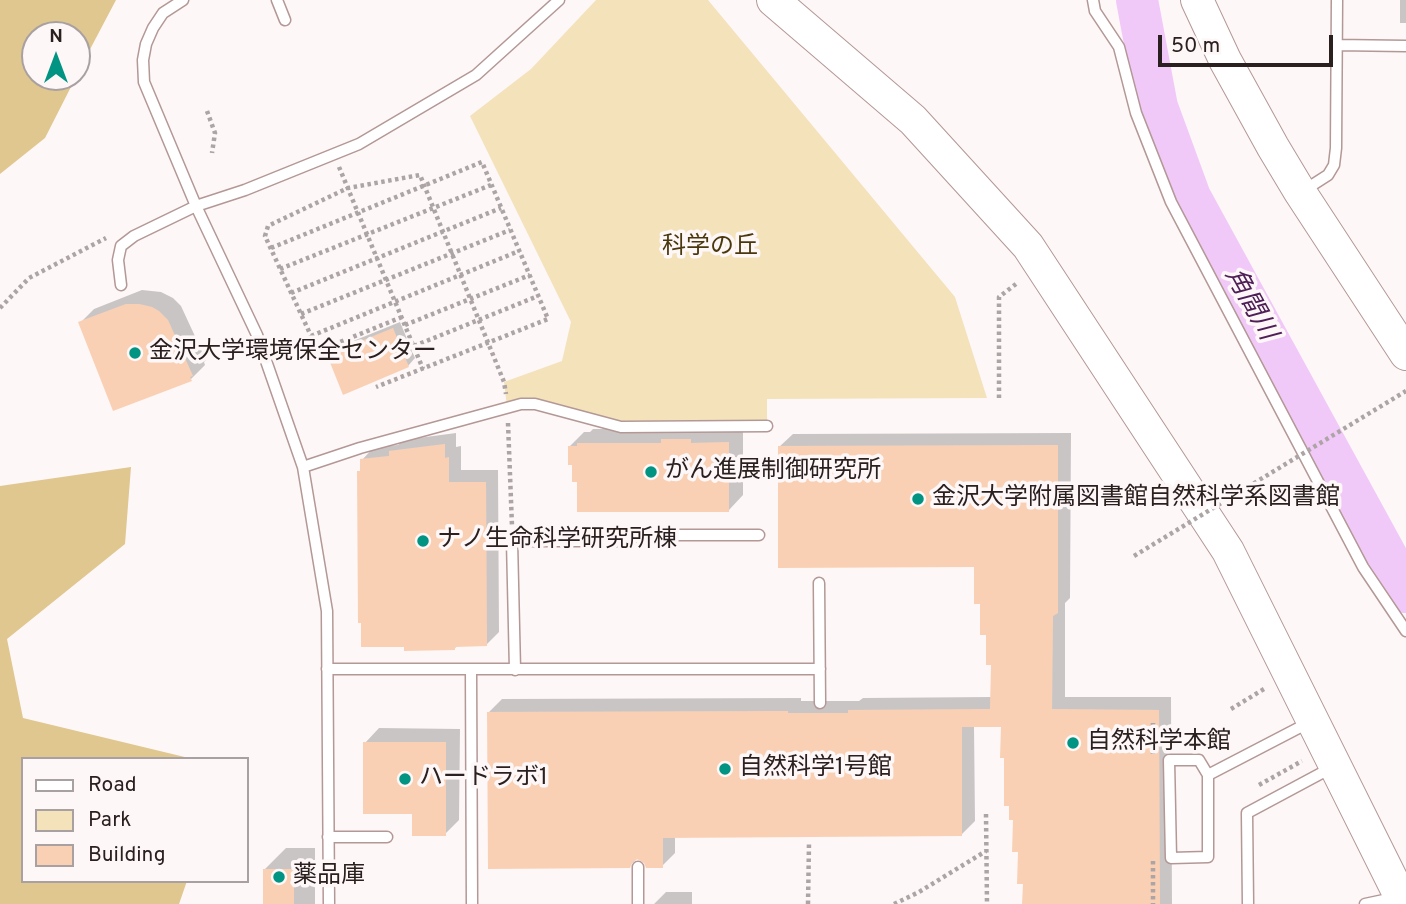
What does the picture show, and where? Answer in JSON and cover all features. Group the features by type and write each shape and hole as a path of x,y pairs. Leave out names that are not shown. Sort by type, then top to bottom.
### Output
{"street":[{"path":"773,0 913,120 1028,246 1228,551 1402,900"},
{"path":"1197,0 1225,60 1300,192 1406,354"}],"lane":[{"path":"183,0 163,13 153,28 143,60 144,82 196,206 257,335 303,467 327,611 328,904"},
{"path":"276,0 285,20"},
{"path":"121,285 118,260 121,246 134,236 196,206 245,190 359,144 476,75 559,0"},
{"path":"1093,0 1095,11 1119,47 1136,113 1171,202 1363,567 1406,631"},
{"path":"1300,192 1328,175 1334,165 1337,0"},
{"path":"1337,45 1406,46"},
{"path":"303,467 360,448 521,404 535,404 621,428 767,426"},
{"path":"514,670 512,541 619,541 642,535 759,535"},
{"path":"819,583 820,703"},
{"path":"327,669 820,669"},
{"path":"471,670 472,904"},
{"path":"1208,775 1313,720"},
{"path":"1169,760 1199,760 1208,775 1208,857 1171,858 1169,760"},
{"path":"1248,904 1247,813 1336,766"},
{"path":"328,836 387,837"},
{"path":"638,867 638,904"},
{"path":"1365,904 1402,900"}],"path":[{"path":"207,111 215,134 212,153"},
{"path":"334,154 423,369"},
{"path":"271,248 482,162 548,319 376,387"},
{"path":"402,317 318,351 265,236 268,226 348,188 420,174 504,382 512,541"},
{"path":"281,269 491,185"},
{"path":"291,293 501,208"},
{"path":"301,314 510,230"},
{"path":"0,308 29,278 116,232"},
{"path":"311,336 519,251"},
{"path":"405,325 530,275"},
{"path":"999,398 999,297 1016,284"},
{"path":"414,346 538,296"},
{"path":"1134,556 1406,391"},
{"path":"1231,709 1264,689"},
{"path":"986,814 987,904"},
{"path":"808,904 809,843"},
{"path":"894,904 986,851"}],"green space":[{"name":"科学の丘","path":"596,0 708,0 955,297 987,398 767,399 767,426 621,427 535,404 507,407 504,382 562,361 571,322 470,116 531,69"}],"shaded area":[{"path":"0,0 116,0 91,47 91,21 21,21 21,91 69,91 45,138 0,174"},
{"path":"131,467 125,544 7,639 23,718 185,757 21,757 21,883 186,883 179,904 0,904 0,486"}],"building":[{"name":"金沢大学環境保全センター","path":"126,304 152,307 168,320 193,376 190,377 192,381 113,411 78,322"},
{"path":"393,328 409,367 343,395 327,355"},
{"name":"がん進展制御研究所","path":"661,439 691,439 691,443 729,442 729,512 577,512 577,482 572,482 568,446 577,446 577,443 661,443"},
{"name":"ナノ生命科学研究所棟","path":"445,444 445,458 449,457 449,482 486,482 487,646 404,651 404,647 361,647 361,623 358,623 357,471 360,471 360,459 389,456 389,451"},
{"path":"1058,445 1058,613 1053,616 1052,709 1159,710 1160,904 1022,904 1023,884 1017,884 1018,852 1012,852 1013,820 1009,820 1009,806 1004,806 1004,758 1000,758 1001,727 962,727 962,836 663,838 663,868 646,868 644,863 637,859 630,868 488,869 487,712 848,713 848,710 990,709 991,665 986,665 986,635 980,635 980,604 974,604 974,567 778,568 778,446"},
{"name":"ハードラボ1","path":"363,742 446,742 446,836 412,836 412,814 363,814"},
{"path":"263,869 294,869 294,904 263,904"}],"waterway":[{"name":"角間川","path":"1137,0 1157,107 1190,197 1406,592"}],"place":[{"name":"金沢大学環境保全センター","path":"135,353"},
{"name":"がん進展制御研究所","path":"651,472"},
{"name":"金沢大学附属図書館自然科学系図書館","path":"918,499"},
{"name":"ナノ生命科学研究所棟","path":"423,541"},
{"name":"自然科学本館","path":"1073,743"},
{"name":"自然科学1号館","path":"725,769"},
{"name":"ハードラボ1","path":"405,779"},
{"name":"薬品庫","path":"279,877"}]}
